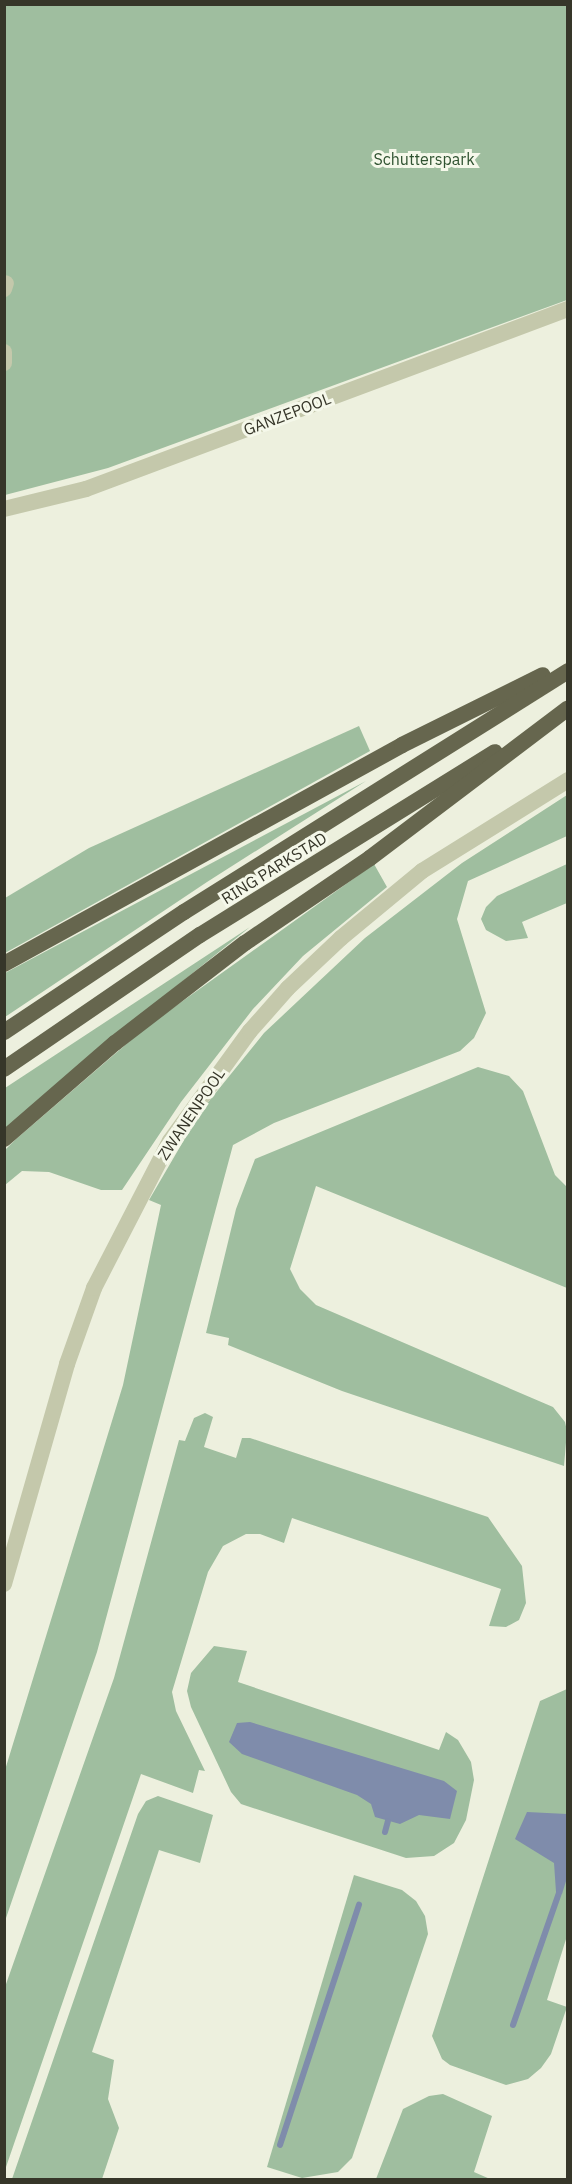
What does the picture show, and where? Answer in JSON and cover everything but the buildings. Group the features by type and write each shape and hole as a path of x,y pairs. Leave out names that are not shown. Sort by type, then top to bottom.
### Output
{"highway":[{"path":"4,964 402,745 567,663"},
{"name":"RING PARKSTAD","path":"4,1032 184,912 567,671"},
{"path":"4,1139 115,1043 245,942 370,858 567,707"},
{"name":"RING PARKSTAD","path":"4,1069 200,935 567,707"}],"street":[{"name":"GANZEPOOL","path":"4,508 86,489 567,309"},
{"path":"4,352 4,363"},
{"name":"ZWANENPOOL","path":"4,1584 68,1364 94,1288 147,1181 176,1132 250,1031 288,988 341,938 422,871 567,780"}],"green space":[{"name":"Schutterspark","path":"4,5 567,5 567,300 108,468 5,495"},
{"path":"359,726 370,751 5,953 5,898 89,848"},
{"path":"366,781 207,882 5,1017 5,973"},
{"path":"567,795 567,836 468,881 457,919 486,1013 474,1038 460,1051 274,1123 233,1145 97,1652 5,1921 5,1770 123,1385 161,1205 149,1200 201,1111 264,1033 365,938 462,863"},
{"path":"374,864 387,887 303,956 253,1009 181,1102 122,1190 101,1190 49,1172 22,1171 5,1185 5,1150 15,1140 145,1028"},
{"path":"567,864 567,903 522,922 528,938 506,941 486,930 481,919 486,907 497,896"},
{"path":"250,927 153,1005 5,1133 5,1088"},
{"path":"478,1067 509,1076 523,1091 555,1175 567,1187 567,1288 316,1186 290,1269 300,1289 316,1305 553,1407 565,1422 567,1431 564,1466 342,1391 228,1345 229,1338 206,1333 236,1209 255,1159"},
{"path":"205,1413 213,1417 204,1447 236,1458 242,1438 250,1438 488,1517 522,1566 526,1603 519,1620 506,1627 489,1626 501,1589 292,1518 284,1543 260,1534 246,1534 223,1546 208,1572 172,1692 176,1711 205,1771 199,1770 193,1793 141,1774 5,2170 5,1987 114,1678 179,1440 185,1441 194,1418"},
{"path":"214,1646 247,1651 238,1682 439,1750 446,1732 458,1740 471,1762 474,1780 466,1820 454,1843 434,1856 406,1858 241,1804 231,1792 191,1707 187,1691 191,1673"},
{"path":"567,1689 567,1936 547,2000 567,2007 551,2054 541,2068 528,2079 506,2085 450,2065 442,2059 432,2036 540,1701"},
{"path":"158,1796 213,1815 200,1863 159,1850 92,2052 114,2060 108,2099 119,2128 102,2179 12,2179 138,1814 146,1801"},
{"path":"354,1875 402,1890 416,1901 425,1916 428,1934 352,2158 338,2172 302,2178 267,2167"},
{"path":"443,2094 492,2116 474,2172 490,2179 376,2179 403,2109 429,2096"}],"water":[{"path":"250,1722 444,1781 457,1791 450,1819 419,1815 400,1824 375,1817 371,1804 357,1795 242,1754 229,1742 237,1723"},
{"path":"527,1812 567,1814 567,1878 562,1894 556,1892 554,1863 515,1839"}],"waterway":[{"path":"385,1832 388,1821"},
{"path":"513,2025 559,1893"},
{"path":"280,2145 359,1905"}]}
